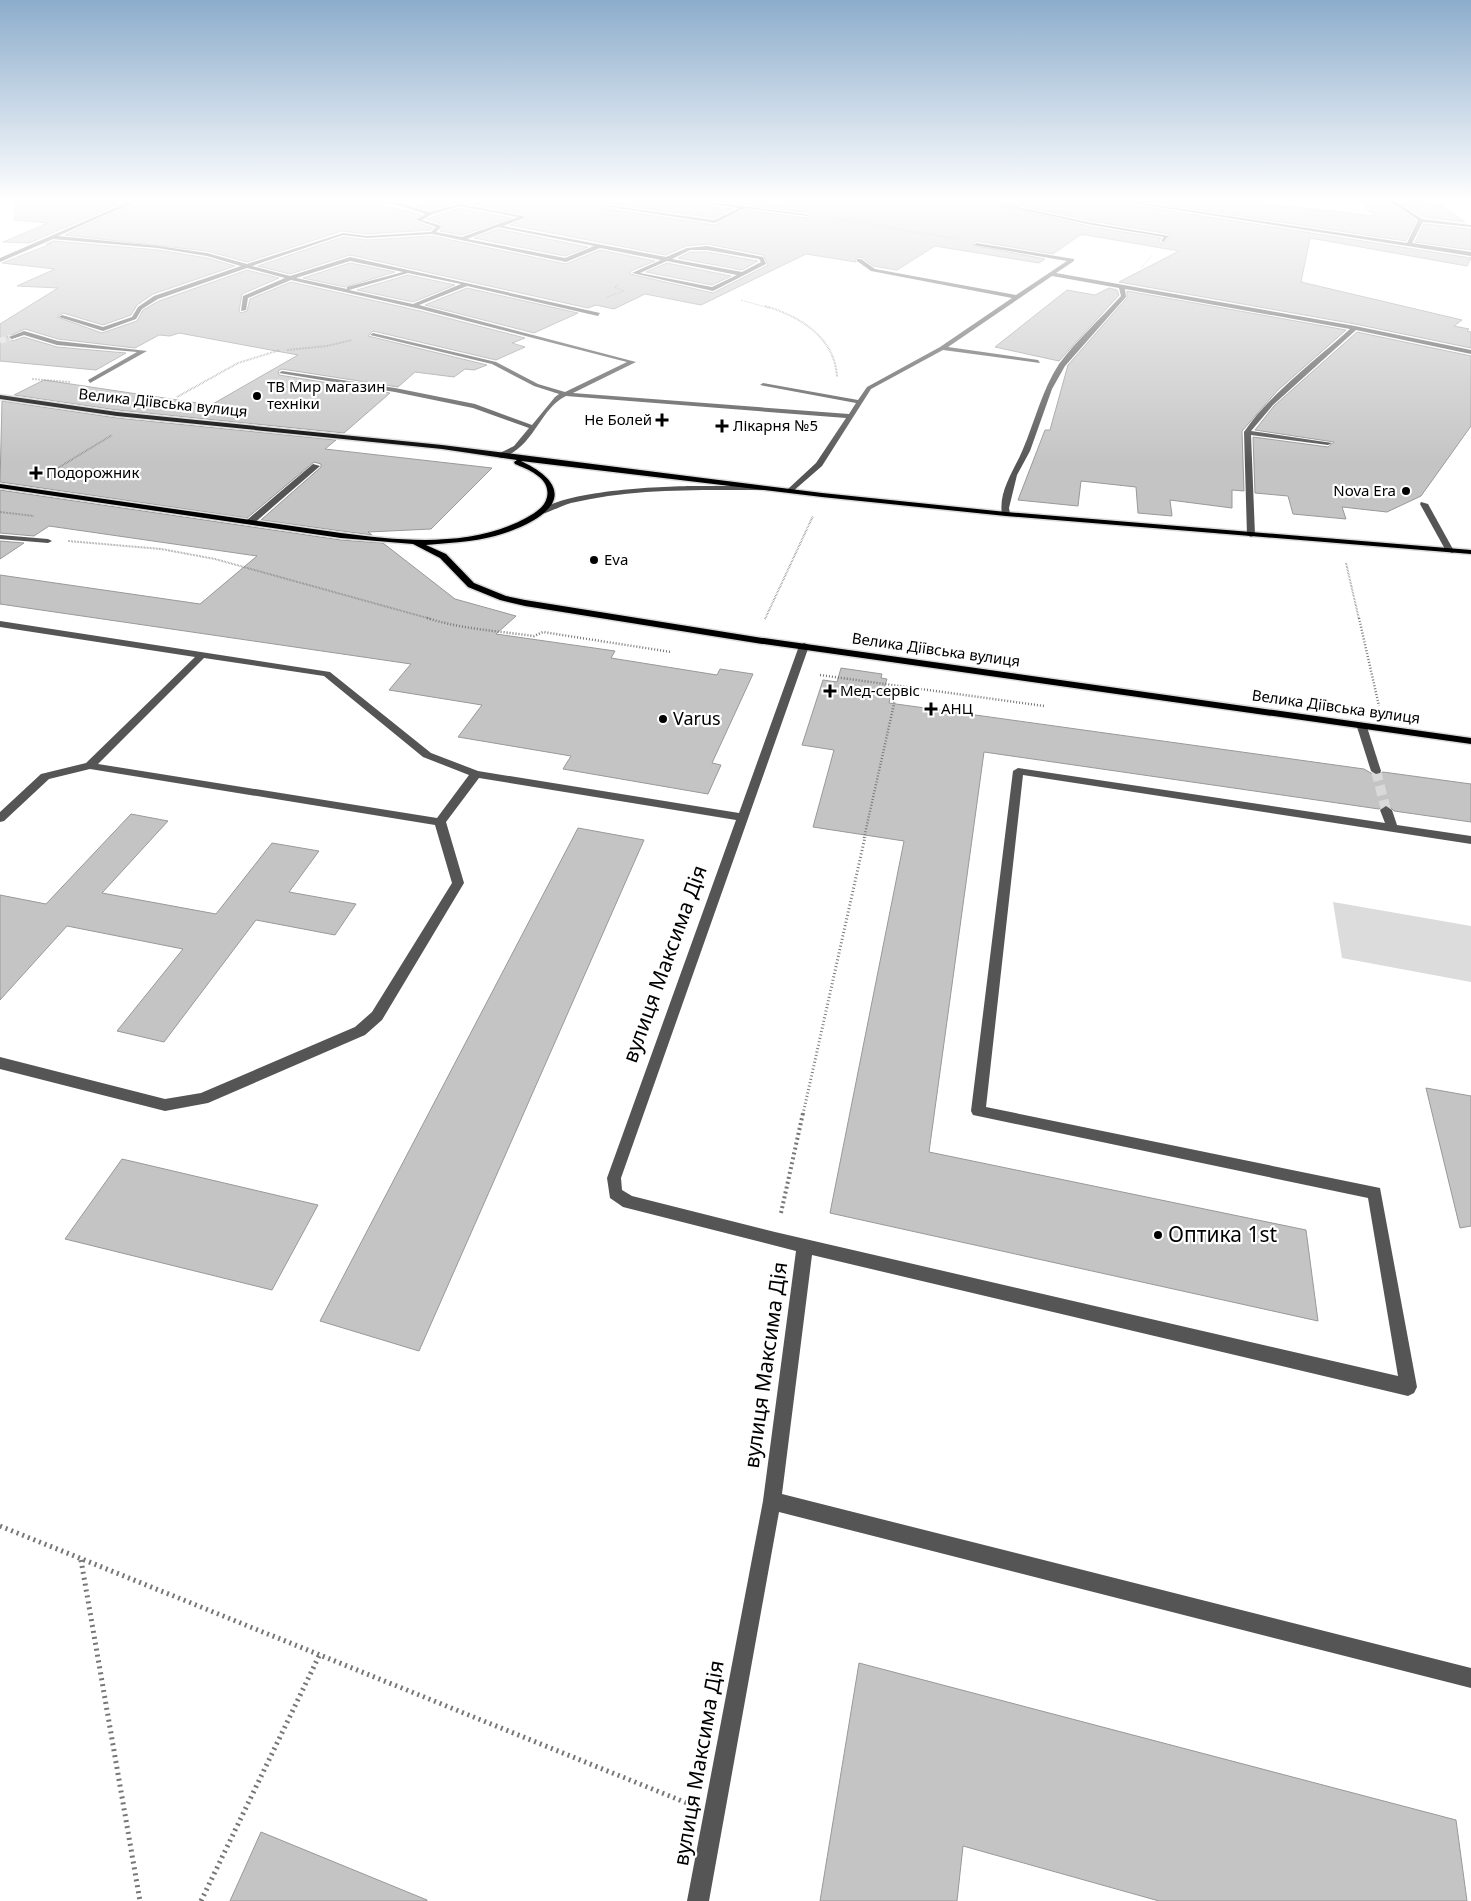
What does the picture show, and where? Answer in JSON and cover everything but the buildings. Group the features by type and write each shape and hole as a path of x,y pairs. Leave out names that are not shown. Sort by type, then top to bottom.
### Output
{"main road":[{"name":"Велика Діївська вулиця","path":"0,397 117,414 442,447 501,456 822,495 1006,514 1341,543 1471,552"},
{"name":"Велика Діївська вулиця","path":"0,486 250,522 414,542 472,539 507,530 527,522 542,512 550,501 552,492 549,483 529,467 501,456"},
{"name":"Велика Діївська вулиця","path":"414,542 443,556 471,585 502,598 756,640 1471,741"}],"street":[{"path":"62,317 103,329 134,318 135,313 149,300 185,287"},
{"path":"243,310 245,296 268,287"},
{"path":"338,287 633,362 558,398 517,448 501,456"},
{"path":"345,288 350,287"},
{"path":"414,305 460,287"},
{"path":"479,287 598,314"},
{"path":"702,287 713,289 717,287"},
{"path":"962,287 1017,297"},
{"path":"791,491 819,464 869,388 942,348 1032,287"},
{"path":"1006,514 1004,508 1013,475 1026,451 1049,389 1062,365 1124,296 1122,287 1355,328 1471,352"},
{"path":"1251,535 1247,432 1254,420 1355,328"},
{"path":"12,337 24,333 57,343 144,351 90,380"},
{"path":"373,335 494,363 536,385 566,394 850,416"},
{"path":"942,348 1038,362"},
{"path":"282,373 395,390 475,406 535,428"},
{"path":"763,385 860,402"},
{"path":"1247,432 1328,443"},
{"path":"250,522 316,466"},
{"name":"Велика Діївська вулиця","path":"542,512 551,506 574,500 638,489 764,488"},
{"path":"1424,504 1450,551"},
{"path":"0,537 48,541"},
{"path":"0,624 326,674 427,755 476,774 743,817"},
{"name":"вулиця Максима Дія","path":"698,1901 772,1501 806,1246 628,1202 616,1193 614,1178 804,646"},
{"path":"90,766 202,655"},
{"path":"1362,727 1376,771"},
{"path":"0,818 45,776 90,766 440,822"},
{"path":"806,1246 1408,1387 1375,1193 978,1111 1018,771 1471,840"},
{"path":"440,822 476,774"},
{"path":"1386,810 1392,828"},
{"path":"0,1063 164,1105 203,1099 360,1031 377,1016 458,883 440,822"},
{"path":"772,1501 1471,1678"}],"path":[{"path":"579,310 624,290 615,287"},
{"path":"713,289 729,292 736,298 784,312 809,324 826,343 837,368 837,398"},
{"path":"45,475 118,432"},
{"path":"756,640 822,495"},
{"path":"0,512 37,516"},
{"path":"48,541 161,549 215,559 404,610 454,627 467,626 534,636 543,632"},
{"path":"1341,543 1385,730"},
{"path":"537,627 543,632 678,653"},
{"path":"795,671 1019,704 1048,706"},
{"path":"774,1239 898,686"},
{"path":"0,1526 713,1814"},
{"path":"81,1559 140,1901"},
{"path":"201,1901 319,1656"}],"shaded area":[{"path":"1333,902 1471,926 1471,982 1342,958"}],"tunnel":[{"path":"0,341 12,337"},
{"path":"1376,771 1386,810"}],"place":[{"name":"ТВ Мир магазин техніки","path":"257,396"},
{"name":"Не Болей","path":"662,420"},
{"name":"Лікарня №5","path":"722,426"},
{"name":"Подорожник","path":"36,473"},
{"name":"Nova Era","path":"1406,491"},
{"name":"Eva","path":"594,560"},
{"name":"Мед-сервіс","path":"830,691"},
{"name":"АНЦ","path":"931,709"},
{"name":"Varus","path":"663,719"},
{"name":"Оптика 1st","path":"1158,1235"}]}
